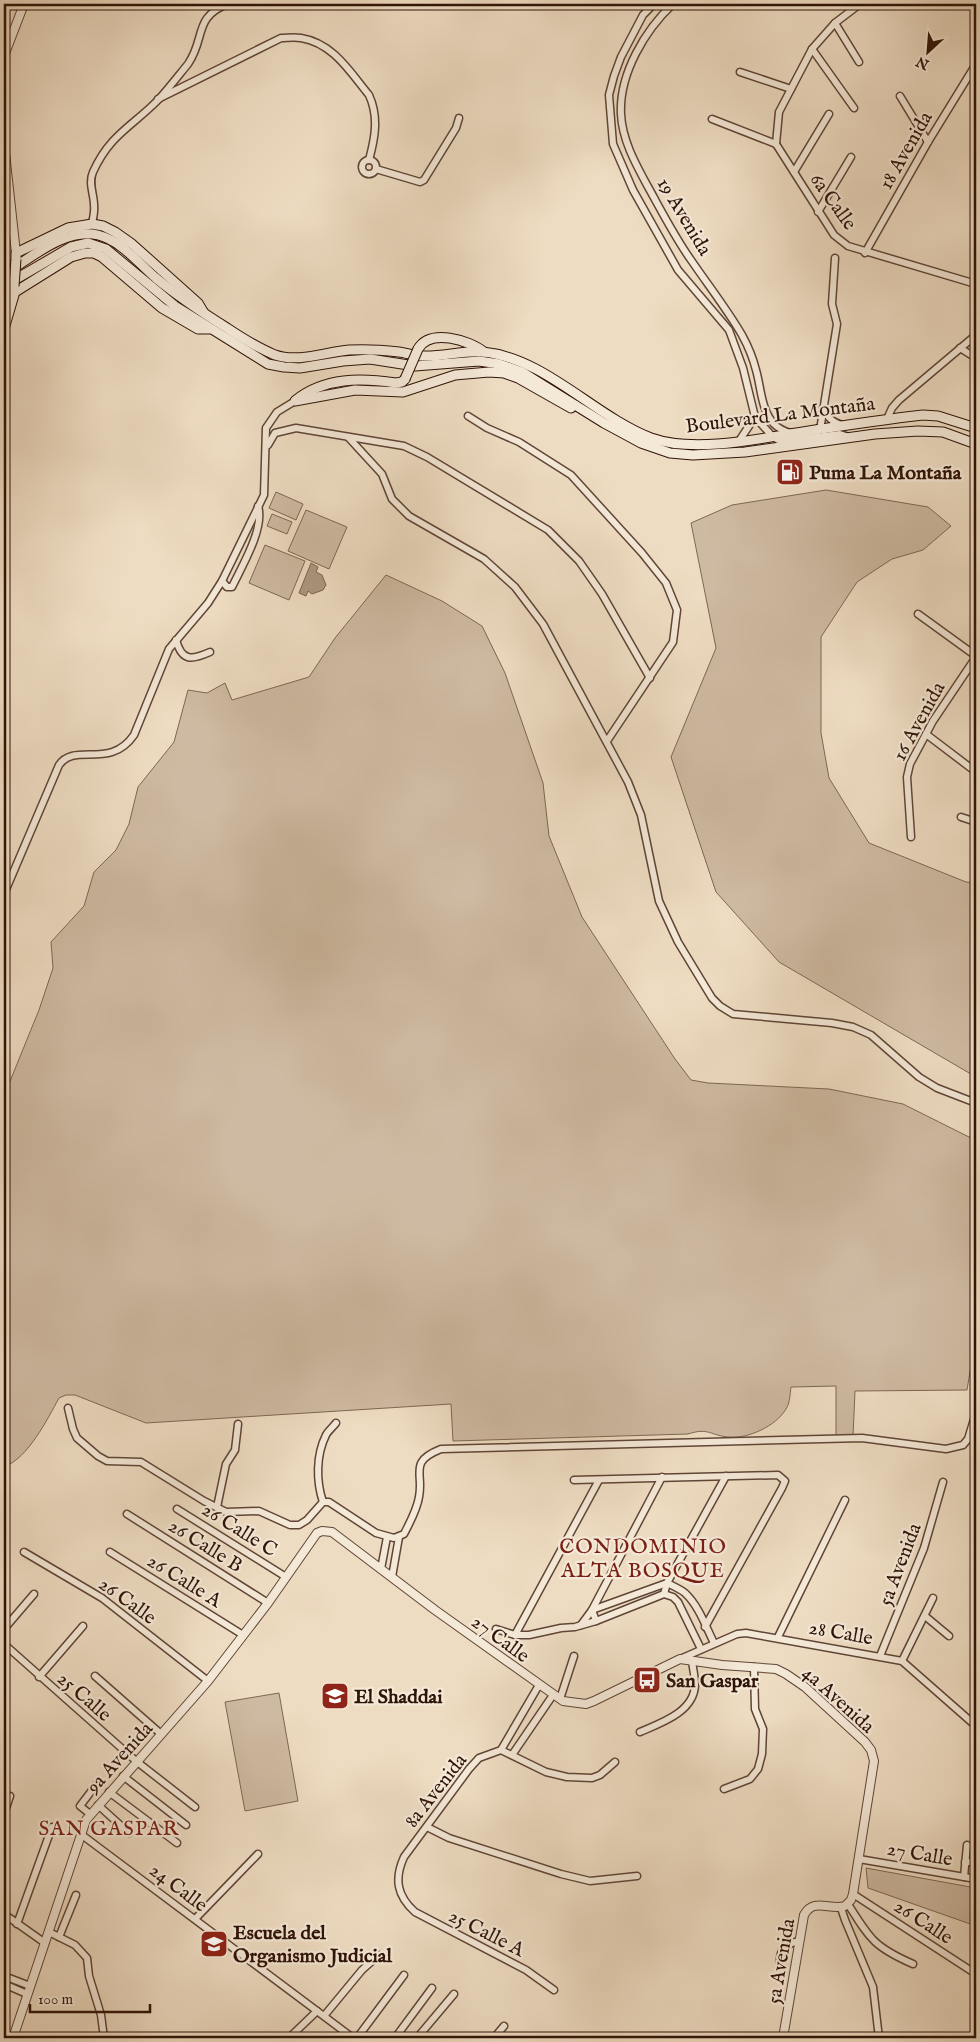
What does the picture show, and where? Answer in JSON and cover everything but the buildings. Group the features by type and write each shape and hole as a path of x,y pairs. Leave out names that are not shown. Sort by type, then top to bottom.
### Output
{"main road":[{"path":"4,274 19,258 64,229 92,224 115,232 132,244 198,303 205,315"},
{"name":"Boulevard La Montaña","path":"19,258 65,238 86,234 98,235 118,244 165,286 205,315 276,355 287,357 369,350 423,356 484,352 504,356 534,369 622,423 646,435 668,442 694,445 739,441 923,415 938,416 976,428"},
{"name":"Boulevard La Montaña","path":"4,286 71,247 88,243 98,245 113,254 175,306 209,329 268,364 300,368 343,361 370,360 415,366 479,361 499,364 522,372 648,446 670,453 693,455 717,454 907,432 943,432 976,444"},
{"path":"4,311 14,289 71,257 78,254 91,253 106,259 162,308 198,329 209,329"},
{"path":"4,328 14,289 19,258"},
{"path":"295,401 306,392 342,381 358,379 402,382 421,343 426,341 446,338 471,343 484,352"},
{"path":"295,401 355,390 403,392 448,376 470,372 489,372 504,373 518,378 572,409 588,412"},
{"path":"887,419 890,427 907,432"}],"street":[{"path":"4,56 24,4"},
{"path":"92,224 94,206 90,182 103,154 114,138 158,99 188,63 198,44 205,19 209,13 216,8 228,4"},
{"name":"19 Avenida","path":"654,4 643,15 621,57 614,76 609,95 613,144 633,190 678,270 729,330 743,368 755,416 773,437"},
{"name":"19 Avenida","path":"673,4 658,17 625,78 621,114 626,139 635,163 671,227 690,259 732,316 746,342 756,368 766,412 774,424 791,434"},
{"path":"712,119 776,144 778,117 812,49 836,23 860,4"},
{"path":"836,23 859,62"},
{"path":"158,99 281,38 300,38 319,44 336,54 369,95 376,127 369,160"},
{"path":"812,49 854,108"},
{"name":"18 Avenida","path":"865,253 928,142 976,64"},
{"path":"740,72 791,89"},
{"path":"900,96 928,142"},
{"path":"794,172 828,114"},
{"path":"376,169 420,182 424,180 456,128 459,118"},
{"path":"4,144 19,258"},
{"name":"6a Calle","path":"776,144 834,235 848,246 865,253 976,284"},
{"path":"818,212 851,157"},
{"path":"369,160 375,164 376,169"},
{"path":"369,160 363,162 362,171 371,174 376,169"},
{"path":"820,430 836,324 832,304 835,258"},
{"path":"887,419 892,408 899,400 976,335"},
{"path":"960,348 976,358"},
{"path":"4,894 59,765 64,758 70,755 104,755 117,751 128,744 134,736 169,649 208,603 222,581 264,495 267,447 266,428 277,412 295,401"},
{"path":"823,408 828,418 835,423 846,426"},
{"path":"468,416 487,428 519,442 571,475 666,583 678,610 673,642 607,741"},
{"path":"739,441 755,416"},
{"path":"267,447 275,433 296,428 404,446 427,457 548,530 579,561 602,594 650,678"},
{"path":"773,437 785,441 840,434 851,438"},
{"path":"348,437 382,474 392,499 409,516 484,559 515,586 543,624 628,782 641,815 659,901 678,942 712,998 720,1006 733,1014 832,1023 854,1027 871,1036 919,1076 937,1088 976,1103"},
{"path":"222,581 227,586 232,587 256,534 260,512 258,506"},
{"path":"918,614 976,657"},
{"path":"176,640 179,651 187,657 195,658 210,652"},
{"name":"16 Avenida","path":"911,837 906,776 910,764 933,720 976,657"},
{"path":"926,734 976,772"},
{"path":"961,817 976,822"},
{"path":"68,1408 77,1438 107,1462 141,1462 226,1512 259,1511 290,1525 299,1525 307,1520 323,1502 329,1502 376,1533 387,1537 399,1537 404,1534 420,1496 419,1475 421,1464 427,1454 441,1449 862,1438 946,1449 963,1445 968,1439 976,1413"},
{"path":"323,1502 318,1476 320,1455 326,1434 336,1423"},
{"path":"217,1507 226,1464 235,1450 238,1424"},
{"path":"574,1480 778,1475 785,1480 705,1627"},
{"path":"664,1594 667,1583 726,1476"},
{"path":"581,1625 592,1610 662,1477"},
{"path":"515,1635 600,1480"},
{"name":"5a Avenida","path":"880,1656 924,1548 943,1482"},
{"path":"778,1637 845,1500"},
{"name":"26 Calle C","path":"176,1509 286,1576"},
{"name":"26 Calle B","path":"127,1514 268,1603"},
{"name":"27 Calle","path":"317,1534 324,1531 332,1532 539,1685 556,1697 568,1702 586,1704 680,1659"},
{"name":"9a Avenida","path":"13,2038 82,1835 83,1824 136,1761 208,1681 268,1603 317,1534"},
{"path":"381,1569 387,1537"},
{"path":"392,1577 399,1537"},
{"name":"26 Calle","path":"24,1552 102,1598 208,1681"},
{"name":"26 Calle A","path":"110,1552 243,1635"},
{"path":"592,1610 667,1583 684,1592 689,1598 714,1643"},
{"path":"4,1629 34,1594"},
{"path":"496,1629 515,1635 529,1636 596,1621 664,1594 673,1597 678,1602 701,1649"},
{"path":"932,1598 902,1660 976,1726"},
{"path":"592,1610 596,1621"},
{"path":"924,1616 949,1636"},
{"path":"39,1677 83,1626"},
{"name":"28 Calle","path":"680,1659 714,1643 737,1634 746,1633 778,1637 902,1660"},
{"name":"25 Calle","path":"4,1644 136,1761 195,1807"},
{"path":"512,1755 556,1697 574,1656"},
{"name":"4a Avenida","path":"680,1659 776,1669 805,1687 865,1742 871,1750 874,1761 859,1859 853,1894 845,1906"},
{"path":"640,1732 683,1710 695,1687 692,1661"},
{"path":"724,1789 750,1779 758,1769 762,1754 764,1742 763,1729 755,1709 754,1667"},
{"path":"95,1676 160,1734"},
{"path":"539,1685 501,1750 546,1772 567,1778 592,1778 600,1776 615,1762"},
{"name":"8a Avenida","path":"406,1903 400,1888 398,1873 404,1858 479,1758 501,1750"},
{"path":"123,1776 186,1825"},
{"path":"90,1814 80,1806 96,1785"},
{"path":"109,1792 177,1843"},
{"path":"4,1814 10,1796"},
{"path":"98,1806 129,1833"},
{"path":"17,1924 52,1826"},
{"path":"427,1827 449,1838 561,1874 590,1881 637,1876"},
{"name":"24 Calle","path":"82,1835 352,2038"},
{"path":"964,1877 967,1845"},
{"path":"195,1919 258,1854"},
{"name":"27 Calle","path":"859,1859 976,1879"},
{"path":"965,1862 976,1862"},
{"name":"26 Calle","path":"853,1894 976,1974"},
{"path":"60,1937 76,1895"},
{"name":"25 Calle A","path":"406,1903 426,1919 526,1970 554,1990"},
{"name":"5a Avenida","path":"783,2038 803,1916 806,1910 814,1905 845,1906"},
{"path":"845,1906 876,1944 912,1964"},
{"path":"845,1906 845,1920 873,1988 879,2038"},
{"path":"4,1914 45,1943"},
{"path":"49,1932 75,1945 87,1958 89,1976 101,2015 104,2038"},
{"path":"781,1974 779,1963 782,1950 789,1943 799,1941"},
{"path":"324,2016 362,1970 379,1955"},
{"path":"357,2038 404,1975"},
{"path":"4,1976 29,1990"},
{"path":"4,1984 29,1990"},
{"path":"395,2038 432,1988"},
{"path":"417,2038 454,1994"},
{"path":"289,2038 318,2012"},
{"path":"494,2038 504,2026"}],"shaded area":[{"path":"826,490 928,507 951,526 923,550 892,559 857,582 821,637 821,733 829,778 869,843 966,882 976,883 976,1077 779,962 716,892 671,757 716,648 691,523 732,505"},
{"path":"276,492 303,504 296,520 269,508"},
{"path":"306,510 347,527 329,569 288,551"},
{"path":"272,514 292,522 287,534 267,526"},
{"path":"265,545 305,561 289,600 249,583"},
{"path":"311,563 318,567 316,572 322,575 326,585 323,590 312,594 308,591 306,596 299,593"},
{"path":"386,575 442,601 482,626 505,673 543,783 549,836 582,917 675,1059 691,1080 708,1083 829,1089 903,1104 969,1137 976,1138 976,1358 971,1366 967,1390 855,1391 853,1436 836,1436 836,1386 791,1387 787,1407 776,1421 753,1434 745,1436 723,1436 701,1431 688,1434 453,1441 451,1404 146,1423 75,1395 66,1395 59,1398 29,1447 21,1456 4,1467 4,1096 39,1010 53,968 51,942 84,906 94,872 116,850 129,824 138,787 174,742 188,690 207,693 225,683 232,700 309,677 335,638"},
{"path":"279,1693 298,1801 245,1811 225,1702"},
{"path":"866,1868 976,1888 976,1926 868,1888"}],"place":[{"name":"Puma La Montaña","path":"790,472"},
{"name":"San Gaspar","path":"647,1680"},
{"name":"El Shaddai","path":"335,1696"},
{"name":"Escuela del Organismo Judicial","path":"214,1944"}],"district":[{"name":"CONDOMINIO ALTA BOSQUE","path":"643,1558"},
{"name":"SAN GASPAR","path":"109,1828"}]}
